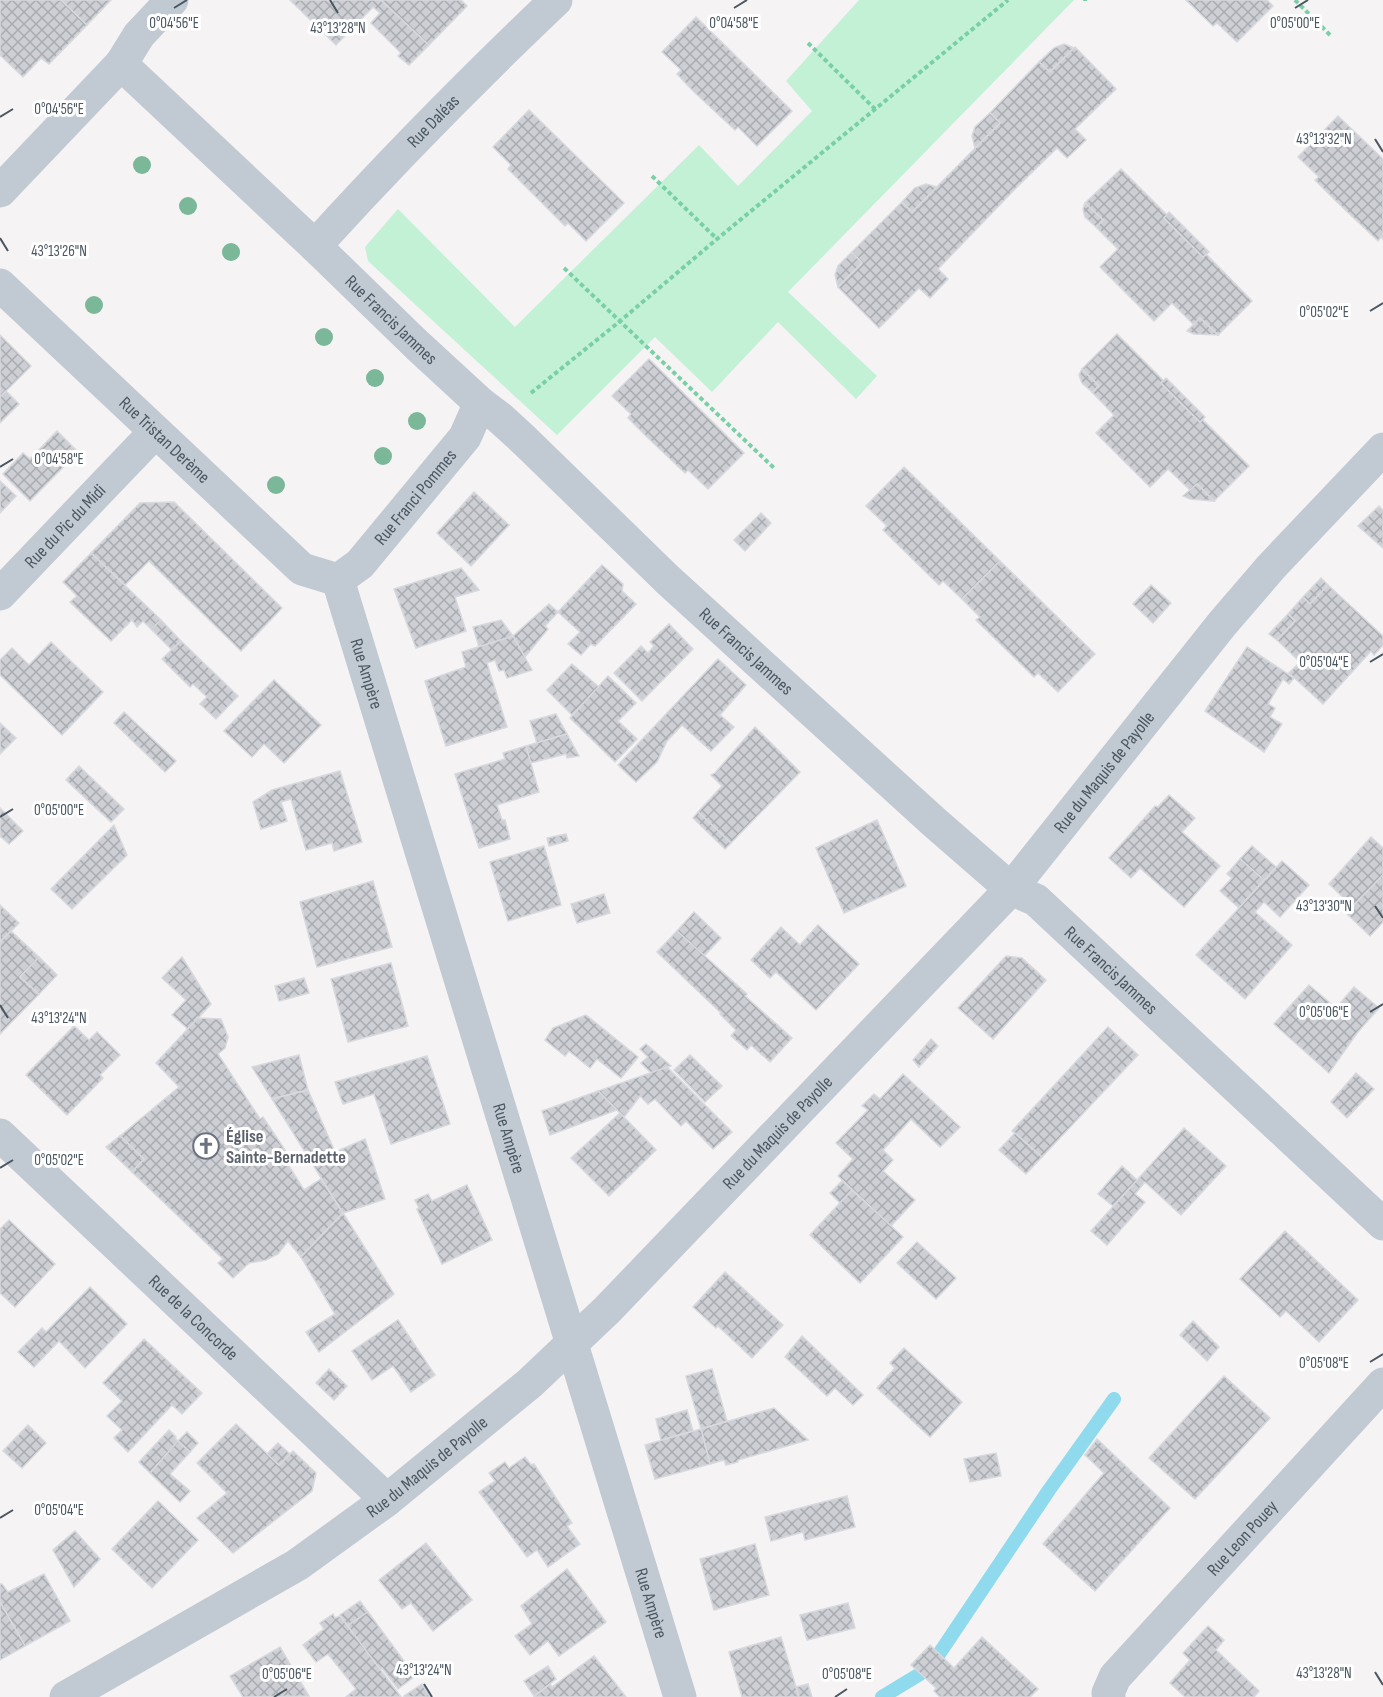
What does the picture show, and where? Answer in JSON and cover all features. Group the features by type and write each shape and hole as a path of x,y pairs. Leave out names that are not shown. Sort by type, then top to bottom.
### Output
{"street":[{"path":"0,191 121,64 139,34 172,0"},
{"name":"Rue Daléas","path":"315,246 493,61 556,0"},
{"name":"Rue Francis Jammes","path":"121,64 668,580 1011,889 1036,900 1383,1224"},
{"name":"Rue Tristan Derème","path":"0,285 302,569 338,580"},
{"name":"Rue Franci Pommes","path":"338,580 360,564 490,410"},
{"name":"Rue du Pic du Midi","path":"0,594 155,432"},
{"name":"Rue du Maquis de Payolle","path":"66,1697 297,1565 387,1500 530,1383 572,1344 616,1301 1011,889 1229,616 1271,567 1383,449"},
{"name":"Rue Ampère","path":"338,580 680,1697"},
{"name":"Rue de la Concorde","path":"0,1135 387,1500"},
{"name":"Rue Leon Pouey","path":"1109,1697 1108,1693 1115,1677 1383,1384"}],"path":[{"path":"490,410 619,321 1008,0"},
{"path":"1299,1 1332,37"},
{"path":"808,43 875,109"},
{"path":"652,176 717,239"},
{"path":"564,268 774,468"}],"green space":[{"path":"859,0 1074,0 788,292 877,376 856,399 778,322 712,392 655,337 557,435 368,261 365,247 398,209 515,327 699,145 738,186 812,111 786,81"}],"building":[{"path":"0,0 61,0 87,25 49,64 41,58 23,77 0,55"},
{"path":"61,0 111,0 87,25"},
{"path":"290,0 381,0 429,45 409,65 398,56 401,53 371,23 380,13 373,7 336,45"},
{"path":"381,0 461,0 467,6 429,45"},
{"path":"1186,0 1267,0 1273,6 1237,42 1217,23 1213,26"},
{"path":"696,17 792,111 757,146 738,127 735,130 693,91 677,74 681,70 662,52"},
{"path":"1064,44 1074,48 1050,72 1039,62 1054,48"},
{"path":"1075,47 1116,89 1075,129 1086,140 1067,158 1057,148 938,269 948,279 930,298 919,288 879,328 838,287 862,263 852,252 902,202 912,212 1000,123 990,113 1039,62 1050,72"},
{"path":"529,110 624,203 586,241 568,223 565,226 508,169 511,165 493,147"},
{"path":"990,113 1000,123 975,148 972,136 975,127"},
{"path":"1338,116 1383,159 1383,239 1381,237 1378,241 1315,180 1319,177 1298,157"},
{"path":"1121,169 1167,215 1164,218 1203,257 1206,254 1252,301 1218,335 1200,318 1194,325 1172,303 1154,321 1100,267 1118,249 1096,227 1103,220 1085,203"},
{"path":"926,184 937,187 912,212 902,202 915,188"},
{"path":"1085,203 1103,220 1096,227 1085,217 1083,209"},
{"path":"1169,212 1209,252 1203,257 1164,218"},
{"path":"852,252 862,263 838,287 835,275 838,266"},
{"path":"1200,318 1218,335 1194,334 1187,331"},
{"path":"1117,334 1163,380 1161,383 1200,422 1202,419 1249,466 1214,501 1197,484 1190,490 1168,469 1150,487 1096,433 1114,415 1092,392 1099,386 1082,369"},
{"path":"0,335 31,366 0,397"},
{"path":"649,359 744,453 708,489 688,470 685,473 646,436 628,418 631,414 612,396"},
{"path":"1082,369 1099,386 1092,392 1082,383 1079,375"},
{"path":"1166,378 1205,417 1200,422 1161,383"},
{"path":"6,391 19,404 0,423 0,397"},
{"path":"57,431 78,452 30,501 3,474 23,453 30,459"},
{"path":"904,467 1000,561 962,599 943,581 939,585 883,530 887,526 866,506"},
{"path":"0,481 16,496 0,513"},
{"path":"1197,484 1214,501 1190,499 1183,496"},
{"path":"474,492 509,525 471,566 437,533"},
{"path":"174,502 282,608 241,651 149,561 125,585 91,553 140,503"},
{"path":"1379,506 1383,510 1383,548 1358,526"},
{"path":"761,513 771,523 745,551 734,540"},
{"path":"91,553 161,620 151,629 143,621 137,627 132,620 111,641 70,602 77,596 63,582"},
{"path":"1000,561 1095,654 1058,692 1038,673 1034,677 976,620 980,617 962,599"},
{"path":"602,565 623,584 622,591 636,604 595,646 591,644 581,655 568,644 580,632 558,612"},
{"path":"461,568 479,590 455,597 466,631 416,648 394,589"},
{"path":"1321,578 1328,585 1310,604 1303,597"},
{"path":"1151,585 1171,603 1153,623 1133,604"},
{"path":"1328,585 1383,636 1383,645 1374,655 1371,651 1323,704 1289,673 1300,662 1277,640 1295,621 1288,614 1303,597 1310,604"},
{"path":"549,604 558,612 545,626 548,629 525,657 513,636"},
{"path":"1288,614 1295,621 1277,640 1269,634"},
{"path":"161,620 181,641 172,650 151,629"},
{"path":"501,620 513,636 479,647 473,627"},
{"path":"669,624 693,649 642,701 614,673 641,646 648,653 654,646 650,642"},
{"path":"513,636 532,670 507,678 504,670 499,671 495,660 487,663 507,727 446,746 425,681 466,667 462,652"},
{"path":"181,641 238,696 216,719 200,704 207,697 193,684 190,687 162,659"},
{"path":"51,642 103,692 62,735 0,675 0,660 12,648 29,665"},
{"path":"1247,647 1294,678 1289,684 1283,679 1268,704 1275,708 1270,717 1282,724 1264,752 1205,711"},
{"path":"718,659 746,685 720,715 734,727 711,751 682,725 667,741 657,762 636,782 618,765"},
{"path":"572,664 599,687 572,715 547,690"},
{"path":"608,676 636,703 618,721 637,739 615,762 570,718"},
{"path":"274,680 321,725 284,763 264,744 252,757 224,731"},
{"path":"124,712 176,761 165,772 114,723"},
{"path":"556,714 567,734 537,743 530,721"},
{"path":"0,723 16,738 0,754"},
{"path":"755,727 800,772 731,843 698,812 722,786 711,775"},
{"path":"567,734 579,756 567,758 566,754 530,763 526,746"},
{"path":"526,746 539,792 497,805 502,820 505,820 510,839 479,848 455,774 505,759 503,753"},
{"path":"79,766 124,809 111,822 66,780"},
{"path":"340,771 362,842 334,851 332,843 306,850 291,799 281,802 287,821 261,829 253,802 272,790"},
{"path":"1169,795 1195,818 1182,832 1220,866 1184,907 1140,868 1131,878 1109,858 1155,806 1158,807"},
{"path":"0,808 23,831 9,844 0,836"},
{"path":"698,812 731,843 725,849 693,818"},
{"path":"877,820 906,886 844,913 816,848"},
{"path":"114,825 127,855 72,909 51,889"},
{"path":"566,834 568,841 549,846 547,838"},
{"path":"1371,837 1383,848 1383,875 1353,907 1329,884"},
{"path":"544,846 561,905 508,921 490,862"},
{"path":"1252,846 1276,867 1264,880 1240,859"},
{"path":"1240,859 1264,880 1239,908 1220,891 1232,878 1227,874"},
{"path":"1282,861 1309,885 1280,917 1264,902 1255,912 1292,945 1245,999 1196,955"},
{"path":"1383,875 1383,922 1370,936 1346,913"},
{"path":"373,881 392,947 317,967 300,902"},
{"path":"604,894 610,913 577,923 571,904"},
{"path":"0,905 19,923 0,942"},
{"path":"694,912 721,938 704,956 677,931"},
{"path":"818,925 859,964 816,1010 776,972 770,978 751,960 781,927 800,945"},
{"path":"11,931 39,957 20,977 39,994 0,1034 0,942"},
{"path":"677,931 792,1038 770,1062 751,1045 747,1050 731,1036 736,1030 657,952"},
{"path":"1006,956 1022,958 1046,980 993,1039 958,1008"},
{"path":"39,957 57,975 39,994 20,977"},
{"path":"182,957 211,1004 188,1029 172,1015 186,1000 162,978"},
{"path":"391,963 408,1026 348,1042 331,979"},
{"path":"304,978 309,993 279,1001 275,986"},
{"path":"1309,985 1336,1008 1354,987 1379,1008 1357,1033 1329,1073 1274,1024"},
{"path":"586,1015 638,1057 621,1078 597,1059 590,1068 569,1051 565,1056 545,1040 553,1028"},
{"name":"Église Sainte-Bernadette","path":"198,1018 221,1019 228,1037 225,1048 218,1054 260,1119 263,1117 289,1156 284,1158 304,1190 321,1179 343,1213 301,1257 288,1241 278,1254 266,1260 249,1263 233,1278 218,1263 223,1259 132,1172 144,1159 120,1136 179,1087 156,1063"},
{"path":"74,1026 89,1040 97,1032 120,1055 100,1075 103,1078 67,1115 26,1075"},
{"path":"1108,1027 1138,1055 1042,1157 1012,1131"},
{"path":"931,1039 938,1046 919,1067 913,1060"},
{"path":"646,1044 671,1066 651,1073 641,1063 648,1057 640,1049"},
{"path":"299,1055 308,1090 272,1099 252,1067"},
{"path":"690,1055 722,1086 705,1102 674,1070"},
{"path":"427,1056 450,1124 391,1144 374,1094 343,1104 335,1082"},
{"path":"667,1067 732,1132 713,1149 686,1121 681,1126 655,1099 648,1104 640,1096 624,1117 598,1091"},
{"path":"1356,1073 1374,1089 1347,1118 1331,1102"},
{"path":"903,1074 960,1127 940,1147 911,1119 883,1150 893,1160 883,1171 915,1200 891,1226 838,1176 853,1159 836,1143 868,1110 862,1106 874,1094 880,1099"},
{"path":"308,1090 335,1152 365,1139 385,1199 343,1213 272,1099"},
{"path":"598,1091 617,1110 550,1135 542,1111"},
{"path":"620,1113 656,1150 609,1196 571,1158"},
{"path":"1184,1128 1226,1166 1181,1215 1145,1182 1135,1194 1145,1202 1107,1245 1091,1231"},
{"path":"1015,1133 1042,1157 1026,1174 999,1150"},
{"path":"120,1136 144,1159 132,1172 106,1147"},
{"path":"1122,1166 1137,1180 1113,1206 1098,1194"},
{"path":"842,1181 852,1190 840,1203 830,1193"},
{"path":"467,1185 492,1240 442,1264 415,1200 428,1194 432,1201"},
{"path":"852,1190 903,1237 860,1283 810,1235"},
{"path":"343,1213 394,1294 319,1352 306,1332 335,1314 301,1257"},
{"path":"9,1220 55,1264 15,1307 0,1293 0,1229"},
{"path":"1285,1231 1358,1300 1319,1342 1286,1311 1280,1317 1240,1279"},
{"path":"917,1242 956,1278 936,1299 897,1263"},
{"path":"725,1272 783,1325 752,1358 718,1326 716,1328 693,1307"},
{"path":"90,1287 127,1324 85,1368 59,1341 34,1367 18,1352 42,1328 46,1332"},
{"path":"398,1320 435,1375 411,1392 393,1366 372,1380 352,1351"},
{"path":"1193,1321 1219,1347 1207,1361 1180,1335"},
{"path":"802,1336 863,1395 853,1405 835,1388 827,1396 785,1357"},
{"path":"144,1339 202,1393 182,1414 172,1405 128,1452 114,1438 122,1430 107,1416 122,1401 103,1383"},
{"path":"904,1348 962,1402 930,1437 877,1388 895,1368 890,1363"},
{"path":"329,1369 347,1386 334,1400 316,1383"},
{"path":"712,1369 727,1421 701,1429 686,1376"},
{"path":"1224,1376 1270,1418 1195,1499 1149,1458"},
{"path":"774,1408 808,1440 726,1465 724,1460 710,1464 701,1429"},
{"path":"687,1410 693,1431 661,1440 656,1419"},
{"path":"236,1424 279,1465 293,1451 316,1473 312,1491 233,1553 197,1518 227,1493 197,1463"},
{"path":"28,1425 46,1443 22,1468 3,1451"},
{"path":"701,1429 710,1464 655,1479 645,1445"},
{"path":"169,1430 178,1441 150,1473 139,1462"},
{"path":"187,1432 198,1443 190,1452 178,1441"},
{"path":"1097,1439 1170,1508 1095,1591 1043,1544 1104,1473 1085,1455"},
{"path":"178,1441 190,1452 170,1474 190,1491 180,1502 150,1473"},
{"path":"278,1443 290,1454 279,1465 267,1454"},
{"path":"996,1453 1001,1476 970,1482 964,1459"},
{"path":"525,1457 531,1465 534,1464 572,1523 567,1526 580,1544 548,1567 537,1550 527,1557 479,1492 495,1481 489,1473 505,1462 509,1468"},
{"path":"847,1496 855,1527 805,1540 803,1532 771,1541 765,1517"},
{"path":"158,1501 198,1540 152,1588 112,1549"},
{"path":"75,1531 100,1559 74,1587 53,1550"},
{"path":"426,1543 472,1600 433,1631 411,1603 402,1609 379,1580"},
{"path":"755,1544 769,1595 714,1610 700,1559"},
{"path":"567,1569 606,1622 559,1656 548,1641 530,1655 515,1636 532,1624 521,1606"},
{"path":"44,1574 70,1621 25,1646 0,1602 0,1584 8,1592"},
{"path":"360,1601 368,1612 347,1626 340,1615"},
{"path":"0,1602 25,1646 0,1660"},
{"path":"848,1603 855,1628 807,1640 800,1615"},
{"path":"368,1612 415,1676 398,1689 382,1668 380,1670 347,1626"},
{"path":"333,1614 335,1618 340,1616 401,1697 346,1697 356,1689 328,1654 316,1662 303,1645 324,1629 320,1623"},
{"path":"1208,1626 1224,1640 1216,1650 1259,1691 1254,1697 1185,1697 1170,1683 1190,1660 1183,1653"},
{"path":"781,1637 799,1697 742,1697 729,1652"},
{"path":"982,1637 1038,1689 1030,1697 940,1697 934,1691 936,1688 911,1665 930,1645 954,1668"},
{"path":"280,1647 309,1696 243,1697 230,1676"},
{"path":"594,1656 626,1697 534,1697 550,1684 552,1687"},
{"path":"548,1666 556,1679 534,1696 524,1681"},
{"path":"422,1684 430,1697 404,1697 404,1696"},
{"path":"808,1684 812,1697 799,1697 796,1687"}],"waterway":[{"path":"939,1654 1049,1490 1114,1399"},
{"path":"882,1697 920,1674"}],"place":[{"name":"Église Sainte-Bernadette","path":"206,1146"}]}
